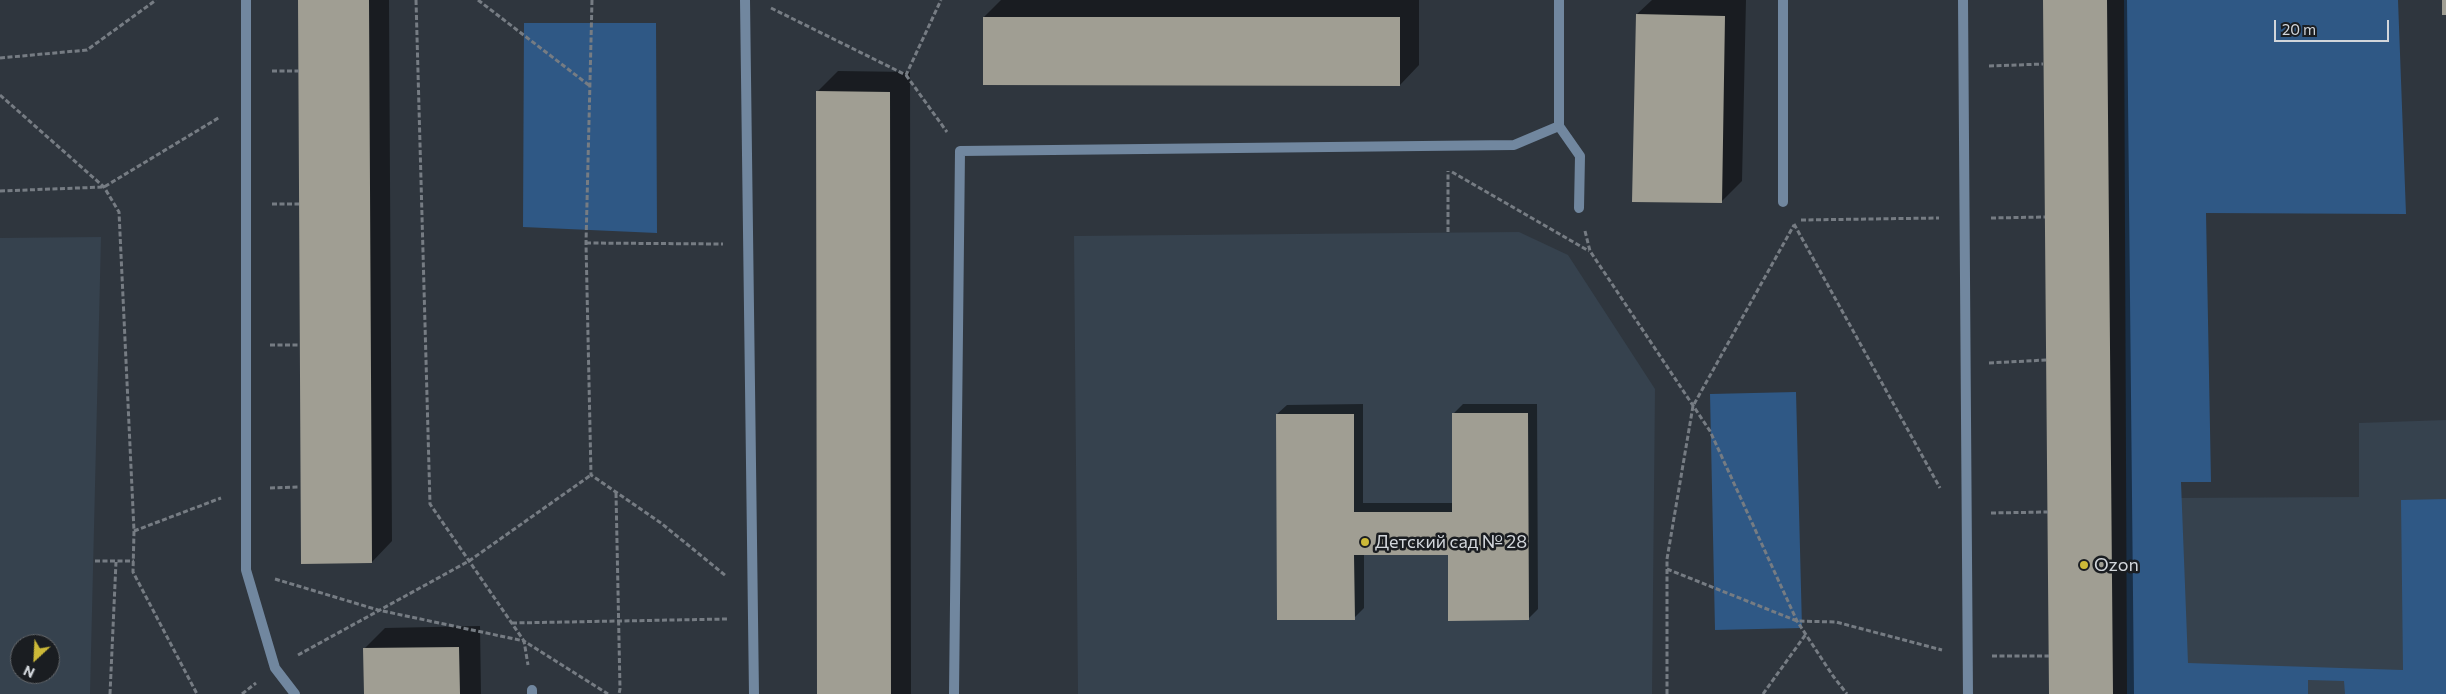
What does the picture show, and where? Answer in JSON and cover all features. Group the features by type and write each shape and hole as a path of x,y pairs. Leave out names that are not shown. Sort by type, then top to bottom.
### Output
{"lane":[{"path":"246,0 246,570 275,668 295,694"},
{"path":"745,0 754,694"},
{"path":"1559,0 1559,126 1580,156 1579,208"},
{"path":"1783,0 1783,202"},
{"path":"1962,0 1968,694"},
{"path":"954,694 960,150 1514,144 1559,126"}],"path":[{"path":"0,58 87,50 156,0"},
{"path":"416,0 430,504 524,641"},
{"path":"478,0 590,86"},
{"path":"591,475 586,243 592,0"},
{"path":"906,76 941,0"},
{"path":"763,4 906,76 960,150"},
{"path":"1963,66 2043,64"},
{"path":"0,95 104,187 119,212 134,530 133,572 197,694"},
{"path":"0,191 104,187 246,101"},
{"path":"1448,146 1448,232"},
{"path":"1448,170 1590,251"},
{"path":"1783,202 1944,495 1967,513 2048,512"},
{"path":"1579,208 1590,251 1710,431 1797,621 1847,694"},
{"path":"1667,694 1667,559 1693,406 1794,224 1803,218 2045,217"},
{"path":"586,243 748,244"},
{"path":"1966,364 2046,360"},
{"path":"275,668 469,560 591,475"},
{"path":"591,475 661,523 753,598"},
{"path":"134,530 246,489"},
{"path":"616,492 619,694"},
{"path":"94,561 134,561"},
{"path":"110,694 116,562"},
{"path":"1667,569 1797,621 1836,622 1968,656 2049,656"},
{"path":"246,570 378,610 524,641 608,694"},
{"path":"512,623 753,618"},
{"path":"1763,694 1806,634"},
{"path":"600,689 600,694"}],"shaded area":[{"path":"2124,0 2398,0 2406,214 2206,213 2211,482 2181,482 2188,663 2403,670 2401,500 2446,499 2446,694 2345,694 2344,681 2308,680 2308,694 2127,694"},
{"path":"524,23 656,23 657,233 523,227"},
{"name":"Детский сад № 28","path":"1519,232 1568,255 1655,389 1652,694 1078,694 1074,236"},
{"path":"101,237 90,694 0,694 0,238"},
{"path":"1796,392 1802,628 1715,630 1710,394"},
{"path":"2446,420 2446,694 2171,694 2171,498 2359,497 2359,423"}],"building":[{"path":"298,0 369,0 372,563 301,564"},
{"path":"2043,0 2107,0 2113,694 2049,694"},
{"path":"2442,0 2446,0 2446,15 2442,15"},
{"path":"1636,14 1725,16 1722,203 1632,202"},
{"path":"983,17 1400,17 1400,86 983,85"},
{"path":"816,91 890,92 891,694 817,694"},
{"path":"1452,413 1528,413 1529,620 1448,621 1448,555 1354,555 1355,620 1277,620 1276,414 1354,414 1354,512 1452,512"},
{"path":"459,647 460,694 364,694 363,648"}],"place":[{"name":"Детский сад № 28","path":"1365,542"},
{"name":"Ozon","path":"2084,565"}]}
